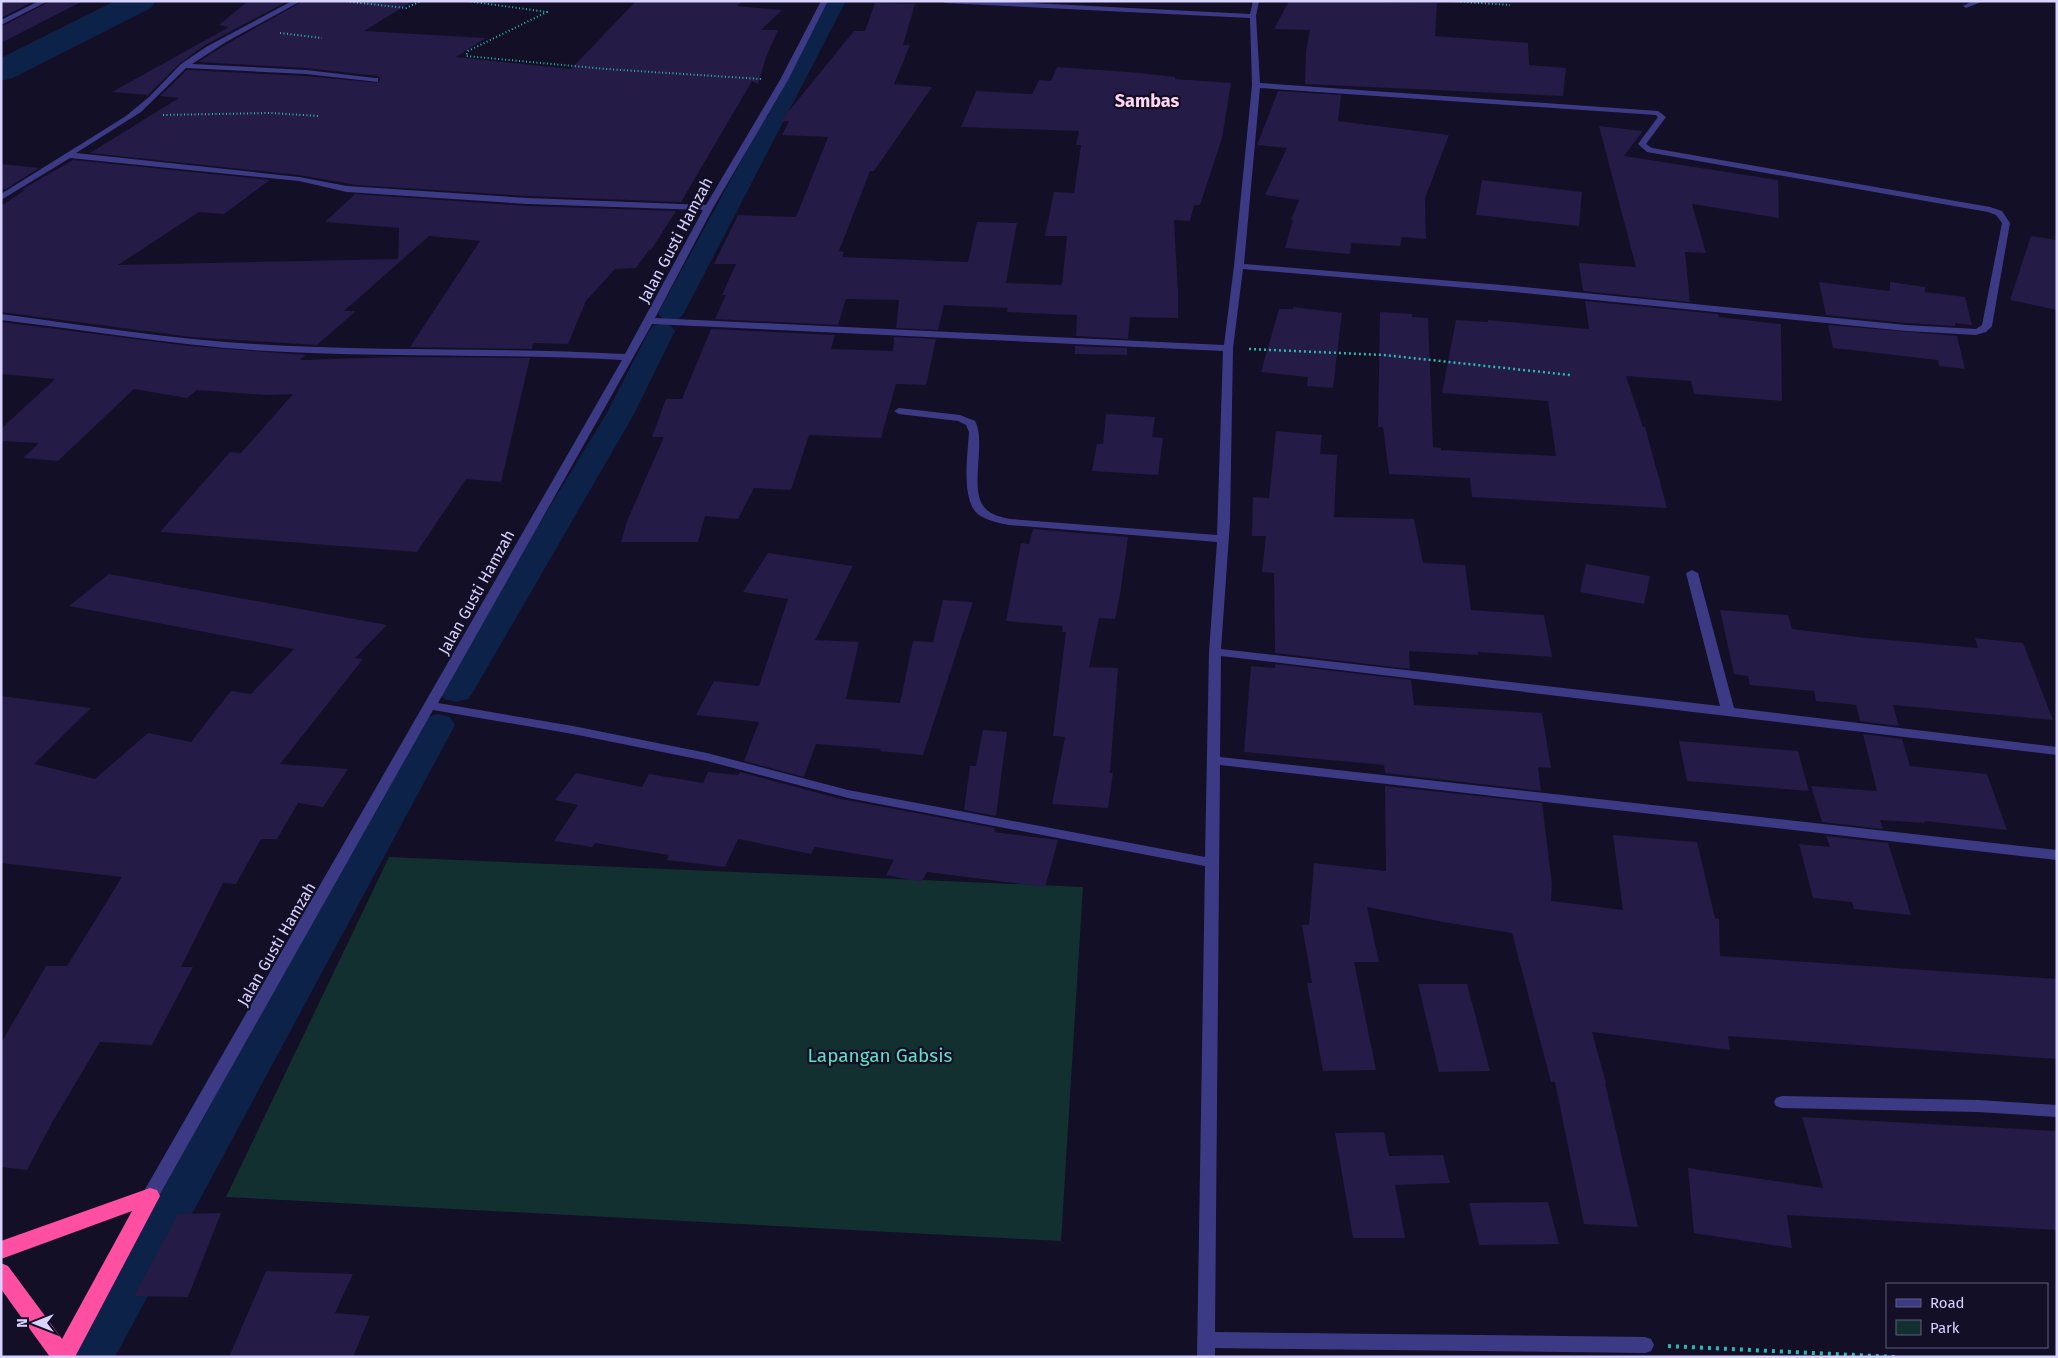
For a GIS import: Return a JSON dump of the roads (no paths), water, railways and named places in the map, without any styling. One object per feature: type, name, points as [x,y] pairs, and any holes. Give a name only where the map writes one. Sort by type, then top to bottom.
[{"type":"highway","points":[[1,1250],[150,1196]]},
{"type":"highway","points":[[1,1272],[64,1357],[150,1196]]},
{"type":"street","points":[[1,23],[45,1]]},
{"type":"street","points":[[1,198],[120,124],[159,92],[184,66],[245,29],[298,1]]},
{"type":"street","name":"Jalan Gusti Hamzah","points":[[150,1196],[649,321],[709,208],[784,80],[825,1]]},
{"type":"street","points":[[945,1],[1253,16]]},
{"type":"street","points":[[1256,1],[1253,16],[1256,86],[1239,266],[1228,348],[1223,539],[1215,652],[1206,1348],[1645,1345]]},
{"type":"street","points":[[1966,6],[1981,1]]},
{"type":"street","points":[[1,14],[16,16]]},
{"type":"street","points":[[184,66],[306,72],[375,80]]},
{"type":"street","points":[[1239,266],[1552,293],[1906,328],[1976,332],[1987,326],[2006,223],[1999,213],[1990,210],[1650,150],[1642,144],[1662,116],[1658,113],[1256,86]]},
{"type":"street","points":[[68,155],[299,179],[347,189],[528,201],[709,208]]},
{"type":"street","points":[[1,317],[110,332],[253,347],[566,352],[628,357]]},
{"type":"street","points":[[649,321],[1228,348]]},
{"type":"street","points":[[899,411],[960,418],[971,424],[974,432],[974,499],[980,510],[990,517],[1010,522],[1223,539]]},
{"type":"street","points":[[1692,573],[1728,711]]},
{"type":"street","points":[[1215,652],[2057,751]]},
{"type":"street","points":[[431,706],[573,730],[707,756],[848,794],[1212,863]]},
{"type":"street","points":[[1213,760],[2057,855]]},
{"type":"street","points":[[1782,1102],[1978,1106],[2057,1111]]},
{"type":"waterway","points":[[1,71],[140,1]]},
{"type":"waterway","points":[[671,313],[837,2]]},
{"type":"waterway","points":[[456,692],[619,416],[662,331]]},
{"type":"waterway","points":[[89,1357],[438,725]]},
{"type":"district","name":"Sambas","points":[[1147,101]]},
{"type":"park label","name":"Lapangan Gabsis","points":[[880,1055]]}]
